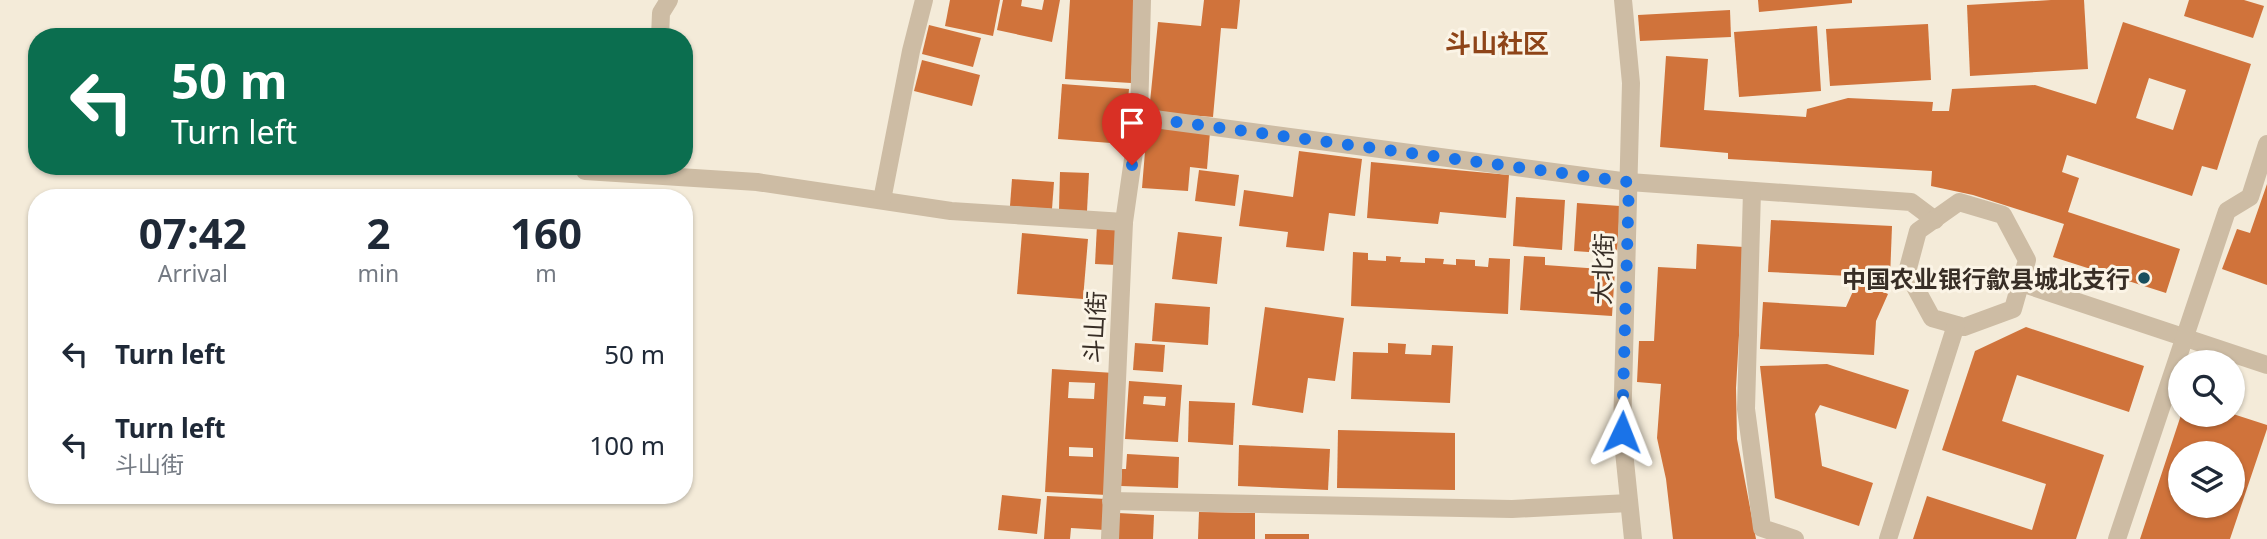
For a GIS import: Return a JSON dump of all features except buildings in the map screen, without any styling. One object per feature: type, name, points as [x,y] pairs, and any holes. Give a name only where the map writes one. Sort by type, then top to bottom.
[{"type":"street","points":[[660,28],[661,13],[669,0]]},
{"type":"street","points":[[882,200],[911,51],[925,0]]},
{"type":"street","name":"斗山街","points":[[1110,539],[1124,222],[1139,117],[1142,0]]},
{"type":"street","name":"大北街","points":[[1623,0],[1632,83],[1622,432],[1633,539]]},
{"type":"street","points":[[1139,117],[1629,182],[1911,202],[1934,220]]},
{"type":"street","points":[[2117,539],[2227,211],[2250,197],[2267,144]]},
{"type":"street","points":[[693,175],[951,211],[1124,222]]},
{"type":"street","points":[[1752,191],[1746,409],[1762,528],[1795,539]]},
{"type":"street","points":[[1959,202],[2003,215],[2027,260],[2021,283],[2014,309],[1964,327],[1932,318],[1907,272],[1918,231],[1959,202]]},
{"type":"street","points":[[2021,283],[2267,365]]},
{"type":"street","points":[[1888,539],[1956,325]]},
{"type":"street","points":[[1111,501],[1512,509],[1629,503]]},
{"type":"place","name":"中国农业银行歙县城北支行","points":[[2144,278]]},
{"type":"district","name":"斗山社区","points":[[1497,43]]},
{"type":"route","points":[[1132,165],[1139,117],[1629,182],[1622,432]]}]
